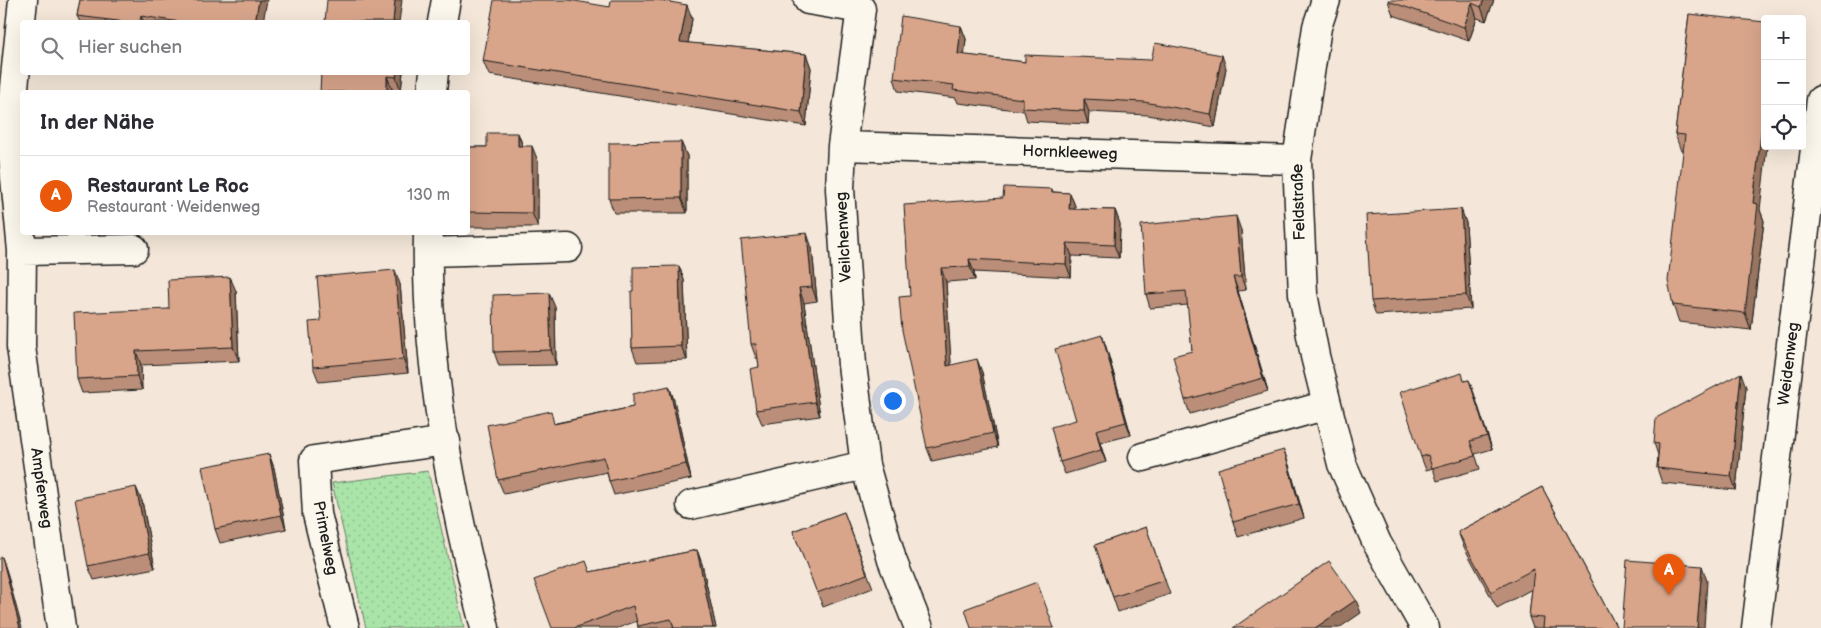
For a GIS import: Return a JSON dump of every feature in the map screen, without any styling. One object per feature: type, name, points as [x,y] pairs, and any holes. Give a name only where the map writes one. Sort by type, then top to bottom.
[{"type":"street","name":"Ampferweg","points":[[21,20],[23,0]]},
{"type":"street","points":[[442,20],[446,0]]},
{"type":"street","name":"Veilchenweg","points":[[808,0],[861,9],[842,146],[840,189],[852,365],[865,465],[892,560],[919,628]]},
{"type":"street","name":"Feldstraße","points":[[1326,0],[1317,27],[1297,160],[1304,294],[1342,464],[1377,542],[1425,628]]},
{"type":"street","name":"Ampferweg","points":[[20,29],[10,126],[20,230]]},
{"type":"street","points":[[432,90],[434,75]]},
{"type":"street","name":"Weidenweg","points":[[1756,628],[1821,100]]},
{"type":"street","name":"Hornkleeweg","points":[[842,146],[1297,160]]},
{"type":"street","name":"Ampferweg","points":[[20,235],[22,251],[10,348],[61,628]]},
{"type":"street","points":[[485,628],[466,553],[434,374],[428,242],[568,248]]},
{"type":"street","points":[[22,251],[134,249]]},
{"type":"street","points":[[1143,457],[1328,405]]},
{"type":"street","name":"Primelweg","points":[[345,628],[317,514],[314,460],[446,441]]},
{"type":"street","points":[[691,506],[865,465]]},
{"type":"green space","points":[[428,471],[464,628],[366,628],[332,483]]},
{"type":"building","points":[[80,0],[259,0],[255,20],[167,20],[141,16],[140,20],[110,20],[77,16]]},
{"type":"building","points":[[327,0],[395,0],[393,20],[325,20]]},
{"type":"building","points":[[494,0],[569,0],[610,7],[611,0],[658,0],[687,5],[680,42],[806,54],[801,112],[483,61]]},
{"type":"building","points":[[1388,0],[1484,0],[1481,7],[1472,3],[1464,27]]},
{"type":"building","points":[[1689,14],[1761,22],[1761,134],[1753,203],[1758,204],[1745,313],[1673,305],[1668,281],[1685,135],[1675,134]]},
{"type":"building","points":[[901,16],[961,26],[958,54],[1025,62],[1025,55],[1151,60],[1155,43],[1222,55],[1210,114],[1144,102],[1084,99],[1084,111],[1023,108],[1023,99],[953,90],[954,85],[894,78]]},
{"type":"building","points":[[321,75],[396,75],[396,77],[387,76],[387,90],[320,90]]},
{"type":"building","points":[[487,133],[518,133],[518,146],[532,146],[532,213],[470,212],[470,147],[487,147]]},
{"type":"building","points":[[681,142],[681,198],[609,199],[609,143]]},
{"type":"building","points":[[1004,187],[1052,189],[1052,192],[1070,193],[1069,209],[1115,210],[1114,245],[1067,243],[1066,264],[969,259],[970,267],[941,268],[947,366],[977,359],[993,433],[927,448],[902,330],[899,297],[910,296],[904,205],[1003,198]]},
{"type":"building","points":[[1461,209],[1466,295],[1371,301],[1366,215]]},
{"type":"building","points":[[1236,216],[1241,277],[1233,277],[1263,378],[1185,400],[1173,356],[1192,351],[1186,291],[1146,294],[1141,225]]},
{"type":"building","points":[[807,233],[812,287],[799,288],[815,402],[756,410],[750,369],[759,367],[756,344],[751,344],[741,240]]},
{"type":"building","points":[[679,266],[681,346],[632,348],[631,291],[633,291],[633,267]]},
{"type":"building","points":[[395,270],[403,359],[313,367],[309,322],[321,321],[317,277]]},
{"type":"building","points":[[230,277],[233,347],[136,351],[137,376],[77,379],[74,313],[169,309],[168,280]]},
{"type":"building","points":[[549,293],[551,350],[494,352],[493,295]]},
{"type":"building","points":[[1102,335],[1126,422],[1096,430],[1101,450],[1060,462],[1051,427],[1076,420],[1055,349]]},
{"type":"building","points":[[1462,373],[1464,381],[1469,380],[1487,436],[1470,441],[1475,456],[1432,468],[1428,455],[1421,457],[1400,392]]},
{"type":"building","points":[[1741,373],[1731,476],[1657,468],[1659,444],[1654,443],[1656,418]]},
{"type":"building","points":[[669,386],[686,464],[609,481],[604,457],[498,480],[487,425],[551,411],[554,424],[633,407],[633,394]]},
{"type":"building","points":[[1284,450],[1299,504],[1233,522],[1218,469]]},
{"type":"building","points":[[269,454],[281,515],[215,529],[202,467]]},
{"type":"building","points":[[136,487],[149,553],[88,566],[75,499]]},
{"type":"building","points":[[1542,487],[1617,628],[1543,628],[1544,618],[1529,617],[1534,569],[1491,592],[1458,532]]},
{"type":"building","points":[[844,512],[867,574],[817,593],[793,531]]},
{"type":"building","points":[[1146,527],[1165,580],[1113,597],[1095,545]]},
{"type":"building","points":[[697,550],[713,628],[674,628],[671,619],[638,626],[633,606],[574,628],[552,628],[534,580],[586,561],[590,572]]},
{"type":"building","points":[[2,557],[20,628],[0,628],[0,558]]},
{"type":"building","points":[[1627,560],[1702,566],[1697,628],[1622,628]]},
{"type":"building","points":[[1329,561],[1356,600],[1315,628],[1233,628]]},
{"type":"building","points":[[1037,582],[1054,628],[971,628],[965,609]]},
{"type":"place","name":"Restaurant Le Roc","points":[[1669,595]]}]
